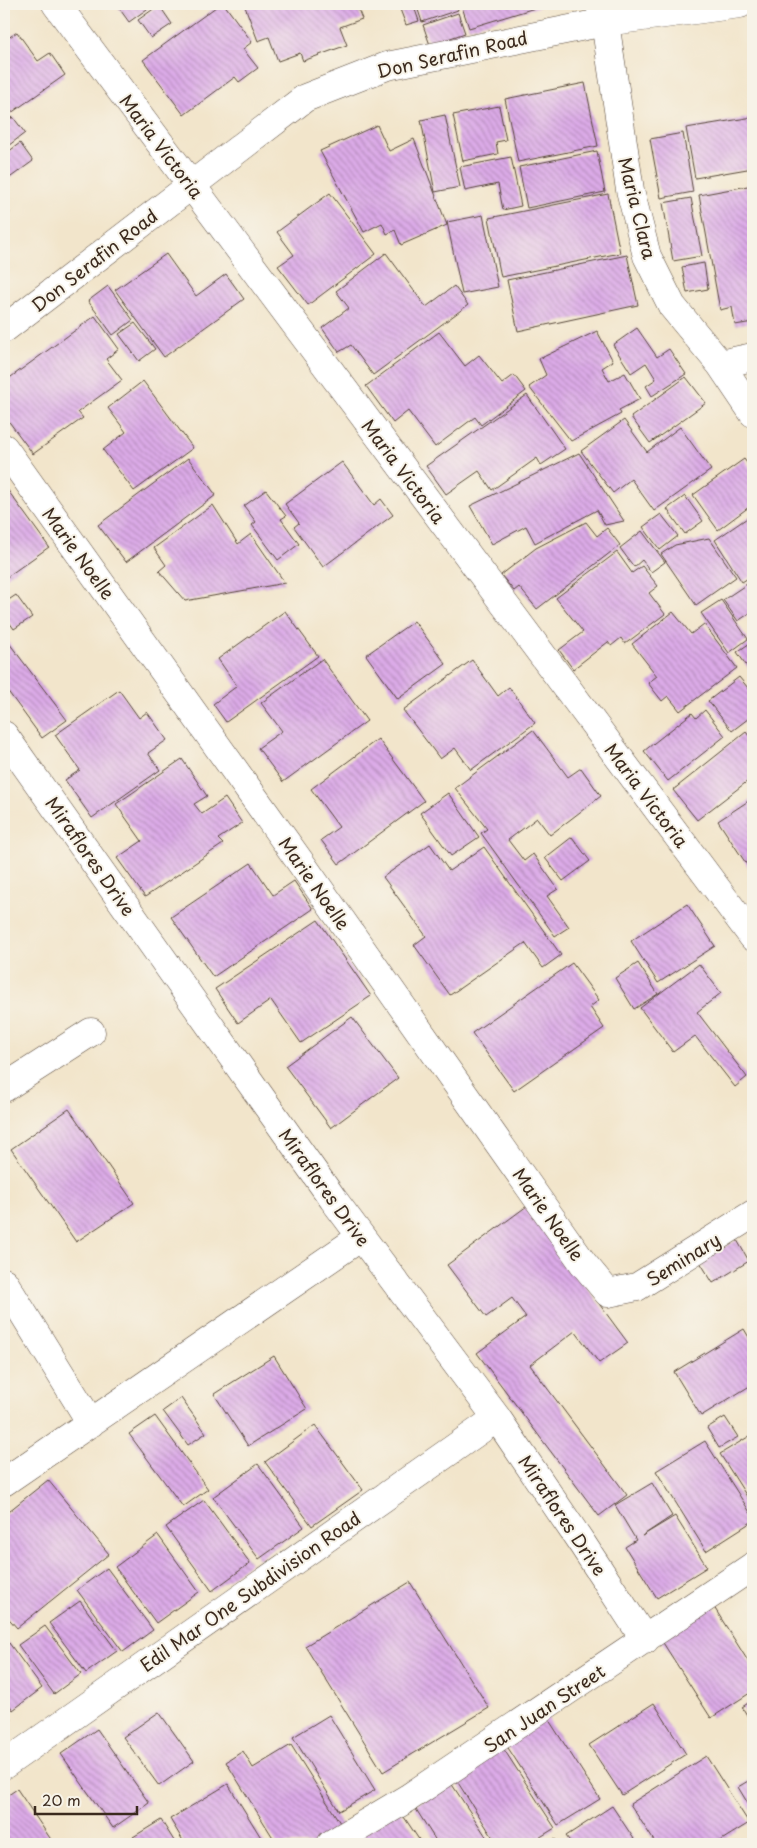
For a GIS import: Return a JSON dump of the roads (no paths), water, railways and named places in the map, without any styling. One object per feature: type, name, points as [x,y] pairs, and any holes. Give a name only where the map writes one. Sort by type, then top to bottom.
[{"type":"street","name":"Maria Victoria","points":[[56,4],[753,937]]},
{"type":"street","name":"Don Serafin Road","points":[[4,329],[305,98],[387,66],[602,13],[740,4]]},
{"type":"street","name":"Maria Clara","points":[[602,13],[630,190],[647,256],[672,306],[720,364],[753,413]]},
{"type":"street","points":[[720,364],[753,357]]},
{"type":"street","name":"Marie Noelle","points":[[4,448],[295,854],[583,1263],[608,1293],[638,1287]]},
{"type":"street","name":"Miraflores Drive","points":[[7,745],[360,1237],[497,1418],[584,1545],[645,1640]]},
{"type":"street","points":[[4,1088],[91,1032]]},
{"type":"street","name":"Seminary","points":[[638,1287],[753,1214]]},
{"type":"street","points":[[4,1482],[360,1237]]},
{"type":"street","points":[[4,1282],[91,1423]]},
{"type":"street","name":"Edil Mar One Subdivision Road","points":[[4,1765],[497,1418]]},
{"type":"street","name":"San Juan Street","points":[[331,1844],[408,1798],[753,1566]]}]
